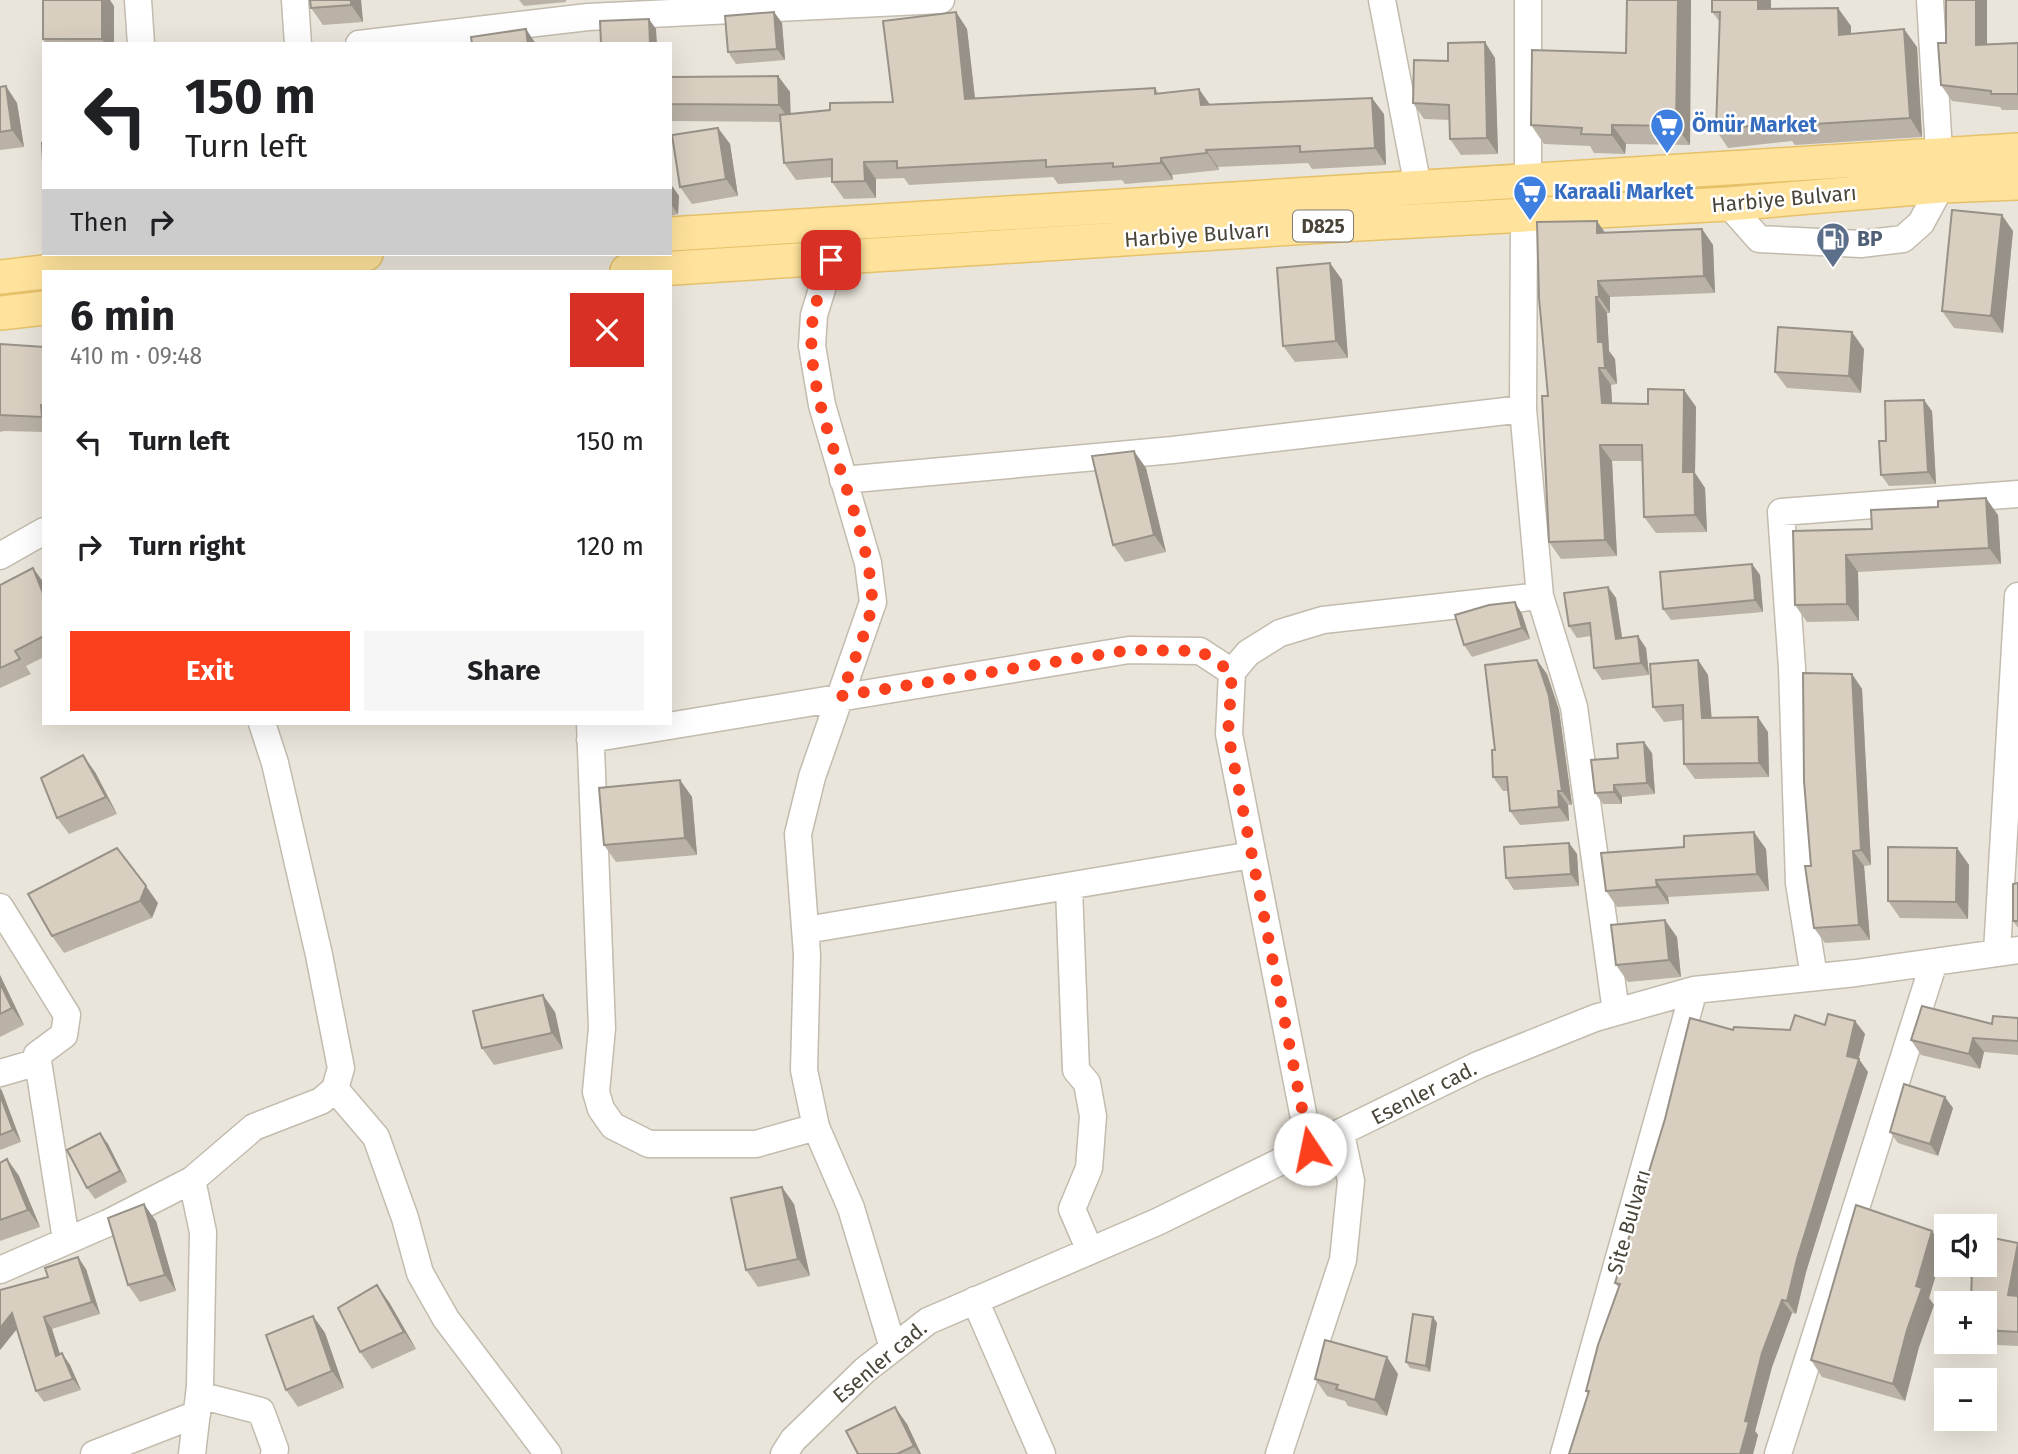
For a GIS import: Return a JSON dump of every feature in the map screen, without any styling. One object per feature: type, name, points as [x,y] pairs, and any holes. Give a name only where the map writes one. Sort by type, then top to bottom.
[{"type":"main road","name":"Harbiye Bulvarı","points":[[672,234],[1940,152],[2018,150]]},
{"type":"main road","name":"Harbiye Bulvarı","points":[[646,270],[1340,225],[1524,217],[1728,204],[1941,186],[2018,183]]},
{"type":"main road","points":[[62,270],[160,260],[309,256]]},
{"type":"main road","points":[[0,277],[42,272]]},
{"type":"main road","points":[[0,313],[42,309]]},
{"type":"street","points":[[138,0],[141,42]]},
{"type":"street","points":[[295,0],[298,42]]},
{"type":"street","points":[[372,42],[587,9],[942,0]]},
{"type":"street","points":[[1382,0],[1418,187]]},
{"type":"street","points":[[1528,0],[1528,179]]},
{"type":"street","points":[[1728,204],[1759,239],[1861,244],[1903,239],[1921,223],[1941,186],[1930,0]]},
{"type":"street","points":[[1524,217],[1523,409],[1540,596],[1574,707],[1616,1012]]},
{"type":"street","points":[[831,260],[814,315],[812,346],[822,405],[868,563],[873,602],[812,777],[798,834],[806,930],[804,1070],[816,1127],[851,1208],[893,1348]]},
{"type":"street","points":[[843,480],[1173,450],[1523,409]]},
{"type":"street","points":[[1814,977],[1799,883],[1792,668],[1781,512],[2018,494]]},
{"type":"street","points":[[0,556],[42,532]]},
{"type":"street","points":[[1310,1149],[1228,734],[1232,672],[1248,653],[1280,633],[1323,620],[1540,596]]},
{"type":"street","points":[[2007,951],[2018,597]]},
{"type":"street","points":[[672,720],[841,696],[1129,650],[1200,651],[1232,672]]},
{"type":"street","points":[[0,1270],[108,1223],[192,1180],[254,1127],[321,1101],[335,1089],[341,1068],[319,956],[275,763],[263,725]]},
{"type":"street","points":[[633,725],[590,731],[602,1028],[596,1092],[601,1109],[613,1126],[649,1144],[756,1144],[816,1127]]},
{"type":"street","points":[[806,930],[1069,888],[1252,855]]},
{"type":"street","points":[[1069,888],[1076,1070],[1087,1083],[1093,1116],[1088,1168],[1072,1209],[1090,1251]]},
{"type":"street","points":[[0,907],[67,1015],[64,1035],[37,1055],[66,1240]]},
{"type":"street","name":"Esenler cad.","points":[[784,1454],[793,1440],[856,1379],[928,1321],[1090,1251],[1310,1149],[1478,1065],[1616,1012],[1694,990],[2007,951]]},
{"type":"street","points":[[1778,1454],[1934,962]]},
{"type":"street","name":"Site Bulvarı","points":[[1564,1454],[1694,990]]},
{"type":"street","points":[[0,1073],[38,1062]]},
{"type":"street","points":[[335,1089],[376,1137],[405,1218],[420,1273],[446,1320],[548,1454]]},
{"type":"street","points":[[1279,1454],[1343,1260],[1351,1181],[1341,1134]]},
{"type":"street","points":[[192,1180],[204,1232],[198,1405],[192,1454]]},
{"type":"street","points":[[975,1300],[1042,1454]]},
{"type":"street","points":[[94,1454],[198,1405],[261,1411],[275,1448],[274,1454]]},
{"type":"shaded area","points":[[0,0],[2018,0],[2018,1454],[0,1454]]},
{"type":"building","points":[[43,0],[102,0],[102,39],[43,39]]},
{"type":"building","points":[[310,0],[351,0],[351,5],[311,8]]},
{"type":"building","points":[[1627,0],[1678,0],[1676,126],[1612,125],[1612,135],[1581,134],[1582,128],[1531,125],[1532,50],[1626,53]]},
{"type":"building","points":[[1712,0],[1758,0],[1758,9],[1838,8],[1839,35],[1904,29],[1910,118],[1782,126],[1782,122],[1716,130],[1720,12],[1712,12]]},
{"type":"building","points":[[1946,0],[1976,0],[1976,45],[2018,43],[2018,94],[1991,94],[1991,91],[1941,85],[1938,43],[1946,43]]},
{"type":"building","points":[[774,12],[777,49],[728,52],[725,16]]},
{"type":"building","points":[[956,12],[965,99],[1155,88],[1155,94],[1199,89],[1201,105],[1372,98],[1375,148],[1300,152],[1300,146],[1206,150],[1207,153],[1161,158],[1161,163],[1113,167],[1113,163],[1046,167],[1046,160],[897,168],[897,161],[864,162],[865,181],[832,182],[832,159],[784,163],[780,115],[830,110],[830,103],[893,102],[883,21]]},
{"type":"building","points":[[649,19],[650,42],[601,42],[600,21]]},
{"type":"building","points":[[526,29],[528,42],[472,42],[471,37]]},
{"type":"building","points":[[1485,42],[1487,138],[1450,139],[1449,105],[1413,103],[1414,60],[1448,61],[1448,43]]},
{"type":"building","points":[[778,76],[779,105],[672,104],[672,77]]},
{"type":"building","points":[[6,86],[12,130],[0,132],[0,87]]},
{"type":"building","points":[[718,128],[726,179],[680,187],[672,135]]},
{"type":"building","points":[[1952,210],[2002,215],[1991,316],[1942,311]]},
{"type":"building","points":[[1597,221],[1597,233],[1702,229],[1704,276],[1598,281],[1599,297],[1596,297],[1598,342],[1603,342],[1605,368],[1599,368],[1602,403],[1648,404],[1648,389],[1684,390],[1683,472],[1694,472],[1695,515],[1644,517],[1642,445],[1600,445],[1605,540],[1549,542],[1542,396],[1548,396],[1539,298],[1537,222]]},
{"type":"building","points":[[1330,263],[1336,341],[1283,346],[1277,268]]},
{"type":"building","points":[[1778,327],[1852,332],[1849,376],[1775,372]]},
{"type":"building","points":[[0,344],[42,347],[42,417],[0,415]]},
{"type":"building","points":[[1924,400],[1928,472],[1881,475],[1879,441],[1886,441],[1885,401]]},
{"type":"building","points":[[1134,451],[1154,535],[1113,545],[1092,456]]},
{"type":"building","points":[[1986,498],[1989,548],[1846,555],[1847,604],[1795,605],[1793,531],[1872,529],[1871,510],[1938,507],[1938,501]]},
{"type":"building","points":[[1752,564],[1755,600],[1663,609],[1660,572]]},
{"type":"building","points":[[33,568],[42,591],[42,637],[15,651],[20,659],[0,668],[0,585]]},
{"type":"building","points":[[1608,587],[1616,639],[1638,636],[1641,663],[1594,668],[1590,623],[1569,626],[1564,593]]},
{"type":"building","points":[[1515,602],[1522,628],[1464,645],[1455,615],[1489,605]]},
{"type":"building","points":[[1537,660],[1549,696],[1562,791],[1558,791],[1559,807],[1510,811],[1507,777],[1493,777],[1492,750],[1495,750],[1485,665]]},
{"type":"building","points":[[1698,660],[1702,718],[1758,717],[1759,763],[1684,764],[1683,705],[1653,707],[1650,664]]},
{"type":"building","points":[[1803,673],[1852,674],[1861,850],[1853,851],[1859,925],[1814,928],[1805,866],[1811,866],[1804,781]]},
{"type":"building","points":[[1644,742],[1647,783],[1614,785],[1614,792],[1595,793],[1591,760],[1618,758],[1617,744]]},
{"type":"building","points":[[83,755],[106,797],[57,818],[41,778]]},
{"type":"building","points":[[680,780],[685,838],[604,845],[599,788]]},
{"type":"building","points":[[1754,832],[1757,874],[1656,880],[1657,887],[1606,891],[1601,853],[1684,847],[1684,836]]},
{"type":"building","points":[[1569,843],[1571,874],[1506,878],[1504,847]]},
{"type":"building","points":[[1888,847],[1957,848],[1956,902],[1888,901]]},
{"type":"building","points":[[117,848],[146,886],[140,901],[52,936],[28,894]]},
{"type":"building","points":[[2018,883],[2018,921],[2013,921],[2013,884]]},
{"type":"building","points":[[1665,920],[1669,960],[1616,965],[1611,925]]},
{"type":"building","points":[[0,983],[12,1008],[0,1014]]},
{"type":"building","points":[[543,995],[552,1033],[482,1048],[473,1011]]},
{"type":"building","points":[[1922,1006],[1992,1024],[1993,1016],[2018,1018],[2018,1041],[1973,1038],[1969,1054],[1911,1040]]},
{"type":"building","points":[[1828,1014],[1855,1021],[1847,1056],[1859,1059],[1797,1259],[1787,1301],[1782,1300],[1762,1353],[1745,1421],[1749,1422],[1740,1454],[1569,1454],[1589,1391],[1586,1391],[1598,1345],[1620,1284],[1615,1283],[1665,1119],[1690,1018],[1733,1030],[1734,1027],[1790,1030],[1795,1015],[1825,1025]]},
{"type":"building","points":[[1904,1084],[1945,1097],[1930,1144],[1890,1132]]},
{"type":"building","points":[[0,1095],[13,1130],[0,1135]]},
{"type":"building","points":[[100,1133],[120,1171],[87,1188],[67,1150]]},
{"type":"building","points":[[7,1159],[28,1210],[0,1220],[0,1163]]},
{"type":"building","points":[[782,1187],[798,1259],[746,1270],[731,1198]]},
{"type":"building","points":[[144,1204],[165,1275],[128,1285],[108,1218]]},
{"type":"building","points":[[1856,1205],[1932,1231],[1916,1286],[1922,1288],[1907,1330],[1893,1384],[1811,1360]]},
{"type":"building","points":[[1997,1239],[2018,1243],[2008,1295],[2018,1296],[2018,1332],[1997,1331],[1997,1291],[1971,1291],[1972,1277],[1997,1277]]},
{"type":"building","points":[[78,1257],[92,1302],[44,1317],[56,1356],[62,1353],[73,1379],[36,1391],[12,1313],[0,1328],[0,1290],[48,1277],[45,1268]]},
{"type":"building","points":[[377,1285],[404,1332],[360,1352],[338,1308]]},
{"type":"building","points":[[1413,1314],[1433,1317],[1426,1366],[1406,1362]]},
{"type":"building","points":[[313,1316],[332,1371],[286,1390],[266,1335]]},
{"type":"building","points":[[1325,1340],[1387,1357],[1375,1400],[1336,1389],[1338,1385],[1315,1379]]},
{"type":"building","points":[[895,1407],[914,1446],[897,1454],[858,1454],[846,1431]]},
{"type":"place","name":"Ömür Market","points":[[1667,155]]},
{"type":"place","name":"Karaali Market","points":[[1530,222]]},
{"type":"place","name":"BP","points":[[1833,269]]},
{"type":"route","points":[[831,260],[814,315],[812,346],[822,405],[868,563],[873,602],[841,696],[1129,650],[1200,651],[1232,672],[1228,734],[1310,1149]]}]
